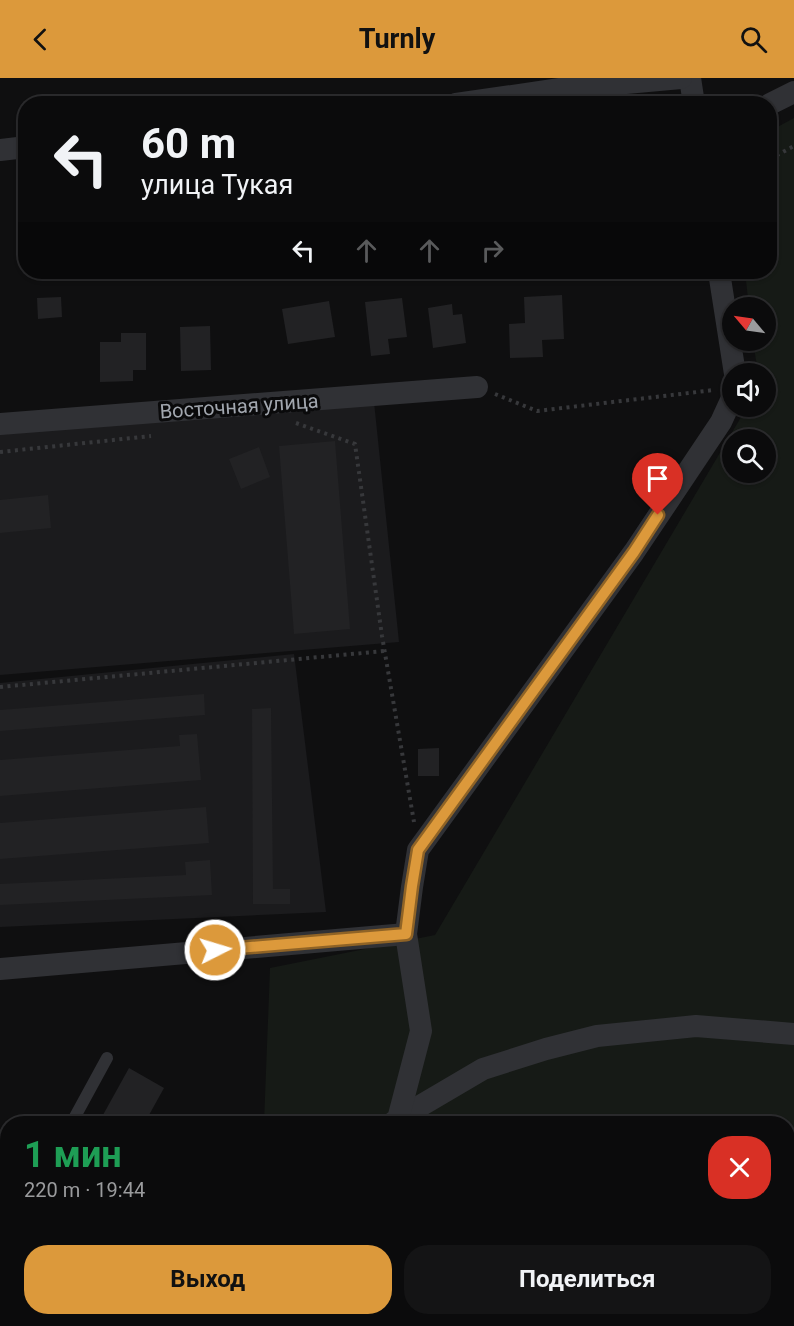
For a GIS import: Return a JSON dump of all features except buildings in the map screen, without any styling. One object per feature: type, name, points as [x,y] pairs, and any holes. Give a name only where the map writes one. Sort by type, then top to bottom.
[{"type":"street","points":[[511,96],[560,89],[681,78]]},
{"type":"street","points":[[690,78],[693,96]]},
{"type":"street","points":[[777,100],[794,92]]},
{"type":"street","points":[[0,150],[18,148]]},
{"type":"street","points":[[720,279],[727,363]]},
{"type":"street","name":"Восточная улица","points":[[0,424],[477,387]]},
{"type":"street","points":[[396,1116],[421,1030],[406,934],[418,850],[634,552],[722,417]]},
{"type":"street","points":[[0,969],[406,934]]},
{"type":"street","points":[[403,1116],[483,1069],[597,1036],[696,1026],[794,1034]]},
{"type":"lane","points":[[75,1116],[107,1058]]},
{"type":"path","points":[[777,155],[794,146]]},
{"type":"path","points":[[477,387],[537,411],[722,388]]},
{"type":"path","points":[[286,423],[296,423],[355,444],[384,651],[418,850]]},
{"type":"path","points":[[0,452],[152,435]]},
{"type":"path","points":[[0,687],[384,651]]},
{"type":"shaded area","points":[[794,118],[794,1116],[264,1116],[270,968],[435,935],[722,449],[722,483],[776,483],[776,429],[734,429],[741,417],[776,417],[776,363],[756,363],[755,351],[776,351],[776,297],[748,297],[746,279],[777,279],[777,127]]},
{"type":"shaded area","points":[[374,402],[399,642],[0,675],[0,433]]},
{"type":"shaded area","points":[[294,654],[326,912],[0,927],[0,683]]},
{"type":"route","points":[[215,950],[406,934],[418,850],[634,552],[658,515]]}]
